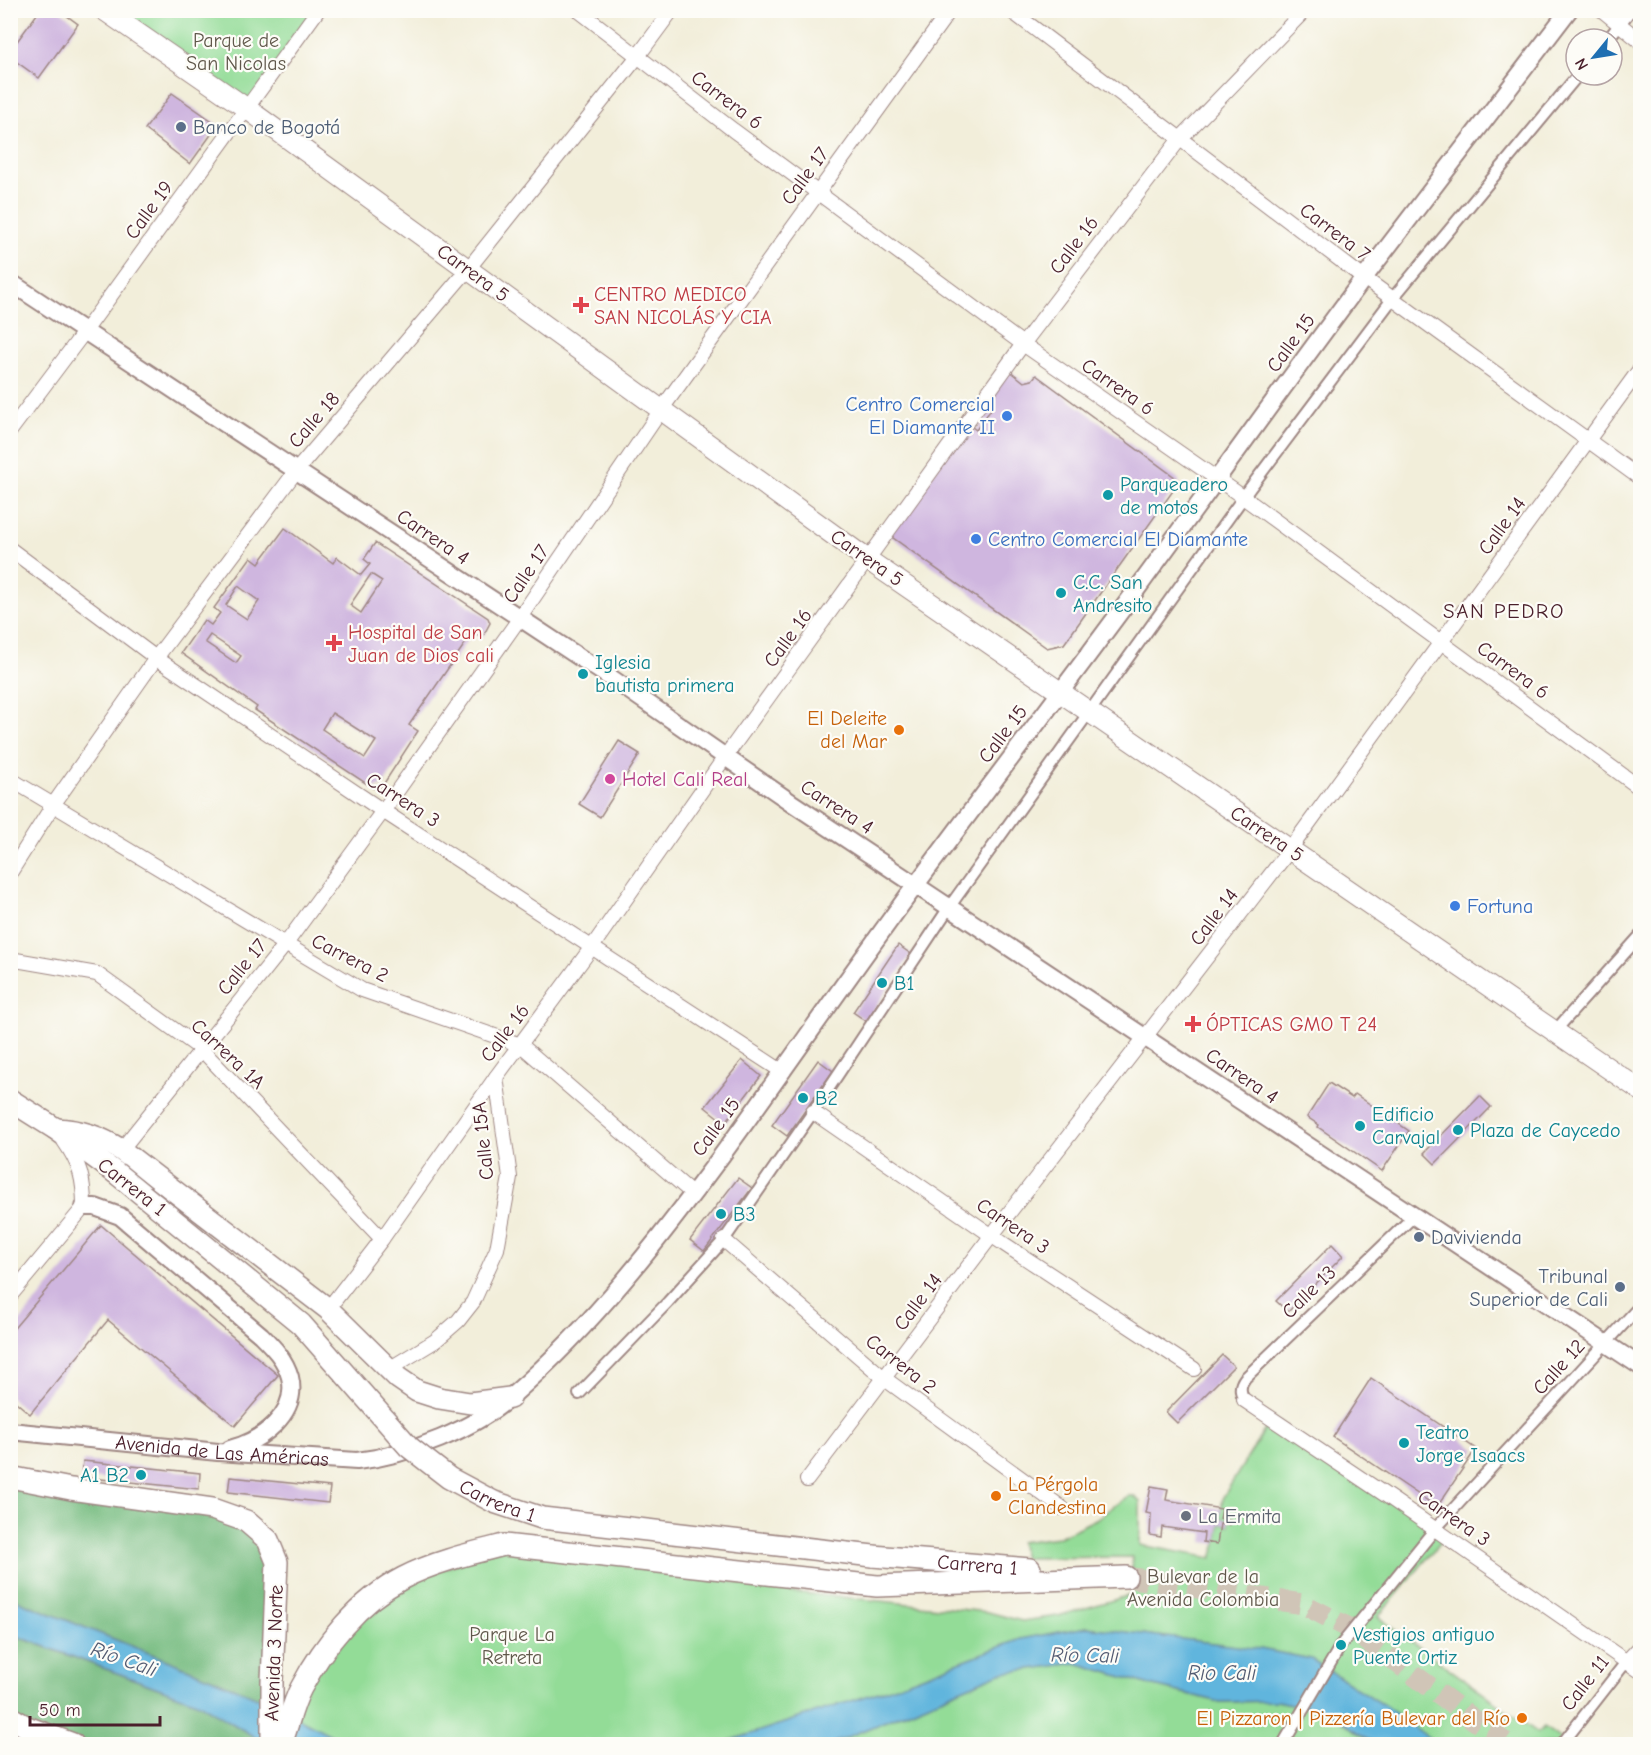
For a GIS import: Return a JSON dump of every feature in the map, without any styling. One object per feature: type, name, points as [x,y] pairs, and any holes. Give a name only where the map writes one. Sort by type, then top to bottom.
[{"type":"main road","name":"Carrera 5","points":[[104,10],[246,108],[868,560],[1641,1090]]},
{"type":"main road","name":"Carrera 1","points":[[10,1100],[56,1129],[116,1173],[301,1324],[409,1446],[449,1478],[494,1502],[542,1518],[873,1556],[1126,1577],[877,1586],[504,1545],[463,1556],[404,1578],[378,1594],[355,1614],[321,1654],[300,1690],[281,1744]]},
{"type":"main road","points":[[56,1129],[72,1129],[89,1133],[103,1138],[121,1150],[328,1309],[389,1370],[417,1391],[439,1398],[471,1403],[510,1398]]},
{"type":"main road","name":"Avenida 3 Norte","points":[[10,1477],[71,1489],[212,1509],[246,1521],[268,1540],[277,1562],[272,1744]]},
{"type":"main road","points":[[10,1717],[27,1727],[73,1744]]},
{"type":"street","name":"Calle 19","points":[[10,431],[318,10]]},
{"type":"street","name":"Carrera 6","points":[[578,10],[733,130],[1023,344],[1243,497],[1641,788]]},
{"type":"street","name":"Calle 18","points":[[10,873],[53,805],[156,658],[296,471],[468,270],[672,10]]},
{"type":"street","name":"Calle 17","points":[[121,1150],[285,945],[383,811],[519,619],[662,410],[950,10]]},
{"type":"street","name":"Carrera 7","points":[[1010,10],[1364,278],[1641,478]]},
{"type":"street","name":"Calle 16","points":[[328,1309],[382,1239],[1023,344],[1179,140],[1305,10]]},
{"type":"street","name":"Calle 15","points":[[432,1443],[474,1421],[510,1398],[562,1348],[633,1272],[783,1072],[917,884],[1061,692],[1364,278],[1569,10]]},
{"type":"street","points":[[1602,10],[1641,40]]},
{"type":"street","points":[[1618,27],[1631,10]]},
{"type":"street","points":[[579,1394],[724,1240],[813,1112],[950,906],[1243,497],[1393,298],[1568,87]]},
{"type":"street","name":"Carrera 4","points":[[10,282],[614,680],[725,757],[1641,1366]]},
{"type":"street","name":"Calle 14","points":[[807,1480],[992,1235],[1290,849],[1641,369]]},
{"type":"street","name":"Carrera 3","points":[[10,549],[156,658],[383,811],[783,1072]]},
{"type":"street","name":"Carrera 2","points":[[10,779],[362,990],[521,1045],[693,1194]]},
{"type":"street","points":[[1555,1031],[1641,936]]},
{"type":"street","name":"Carrera 1A","points":[[10,959],[97,974],[201,1049],[382,1239]]},
{"type":"street","name":"Calle 15A","points":[[389,1370],[435,1341],[458,1321],[473,1302],[497,1248],[510,1177],[496,1077]]},
{"type":"street","name":"Carrera 3","points":[[813,1112],[992,1235],[1194,1369]]},
{"type":"street","points":[[10,1296],[84,1207],[81,1173],[75,1158],[56,1129]]},
{"type":"street","points":[[84,1207],[95,1207],[120,1216],[261,1335],[284,1361],[290,1376],[291,1388],[287,1404],[280,1417],[262,1437],[247,1445],[218,1452]]},
{"type":"street","name":"Calle 13","points":[[1244,1400],[1240,1390],[1245,1378],[1414,1216]]},
{"type":"street","name":"Carrera 2","points":[[724,1240],[885,1379],[1062,1508]]},
{"type":"street","name":"Calle 12","points":[[1283,1744],[1341,1645],[1435,1529],[1641,1306]]},
{"type":"street","name":"Carrera 3","points":[[1244,1400],[1641,1671]]},
{"type":"street","name":"Avenida de Las Américas","points":[[10,1431],[218,1452],[357,1461],[377,1459],[432,1443]]},
{"type":"street","name":"Calle 11","points":[[1562,1744],[1626,1662],[1641,1647]]},
{"type":"green space","name":"Parque de San Nicolas","points":[[104,11],[318,11],[246,108]]},
{"type":"green space","name":"Parque La Retreta","points":[[1272,1418],[1446,1536],[1378,1617],[1538,1733],[1544,1727],[1567,1744],[1437,1744],[1387,1707],[1311,1659],[1260,1649],[1087,1627],[1021,1639],[885,1690],[720,1744],[348,1744],[293,1716],[300,1690],[378,1594],[504,1545],[643,1560],[762,1589],[988,1612],[1022,1621],[1058,1616],[1131,1595],[1132,1557],[1024,1558],[1020,1542],[1059,1537],[1096,1519],[1128,1496],[1134,1496],[1140,1502],[1140,1545],[1212,1558],[1220,1524],[1229,1525],[1229,1520],[1220,1519],[1223,1497]]},
{"type":"green space","points":[[10,1477],[212,1509],[268,1540],[267,1702],[21,1602],[11,1594]]},
{"type":"green space","points":[[10,1634],[199,1703],[266,1744],[73,1744],[11,1717]]},
{"type":"green space","points":[[1076,1663],[1150,1685],[1220,1702],[1276,1701],[1324,1710],[1376,1744],[831,1744],[1000,1673]]},
{"type":"water","name":"Río Cali","points":[[10,1594],[21,1602],[267,1702],[348,1744],[266,1744],[199,1703],[11,1634]]},
{"type":"water","name":"Rio Cali","points":[[1087,1627],[1260,1649],[1311,1659],[1387,1707],[1437,1744],[1376,1744],[1324,1710],[1276,1701],[1220,1702],[1150,1685],[1076,1663],[1000,1673],[831,1744],[720,1744],[885,1690],[1021,1639]]},
{"type":"building","points":[[40,10],[59,10],[78,24],[39,78],[10,57],[10,51]]},
{"type":"building","name":"Banco de Bogotá","points":[[172,93],[218,125],[190,164],[145,129]]},
{"type":"building","points":[[1009,370],[1024,382],[1032,380],[1036,375],[1180,481],[1064,644],[1047,648],[889,535],[968,424],[976,430],[992,408],[984,401]]},
{"type":"building","name":"Hospital de San Juan de Dios cali","points":[[285,528],[333,563],[337,557],[361,575],[370,564],[364,559],[375,543],[488,618],[490,623],[482,638],[473,632],[409,725],[418,731],[383,785],[373,788],[255,710],[257,707],[181,653],[204,620],[211,625],[220,613],[214,608],[251,557],[259,563]],"holes":[[[371,574],[382,581],[361,613],[350,605]],[[238,586],[259,601],[247,619],[226,605]],[[210,635],[241,656],[236,663],[205,642]],[[332,713],[376,741],[365,758],[322,729]]]},
{"type":"building","name":"Hotel Cali Real","points":[[619,741],[640,754],[600,817],[579,804]]},
{"type":"building","name":"B1","points":[[898,945],[911,954],[866,1021],[853,1012]]},
{"type":"building","points":[[742,1060],[761,1076],[725,1123],[705,1107]]},
{"type":"building","name":"B2","points":[[818,1060],[833,1071],[787,1136],[772,1125]]},
{"type":"building","name":"Edificio Carvajal","points":[[1329,1083],[1352,1098],[1355,1094],[1409,1131],[1382,1171],[1307,1117]]},
{"type":"building","name":"Plaza de Caycedo","points":[[1480,1096],[1491,1107],[1435,1164],[1424,1153]]},
{"type":"building","name":"B3","points":[[738,1178],[752,1188],[704,1251],[690,1240]]},
{"type":"building","points":[[101,1225],[278,1375],[235,1426],[108,1320],[30,1414],[10,1397],[10,1333]]},
{"type":"building","points":[[1332,1244],[1343,1256],[1288,1312],[1276,1301]]},
{"type":"building","points":[[1222,1355],[1234,1366],[1177,1423],[1166,1412]]},
{"type":"building","name":"Teatro Jorge Isaacs","points":[[1371,1378],[1476,1449],[1437,1507],[1333,1437]]},
{"type":"building","name":"A1 B2","points":[[83,1461],[200,1473],[199,1489],[81,1477]]},
{"type":"building","points":[[230,1477],[330,1487],[328,1503],[228,1492]]},
{"type":"building","name":"La Ermita","points":[[1151,1486],[1168,1489],[1166,1500],[1222,1509],[1220,1519],[1230,1520],[1229,1525],[1220,1524],[1217,1544],[1203,1542],[1204,1533],[1162,1527],[1161,1537],[1150,1535],[1151,1514],[1146,1513]]},
{"type":"tunnel","points":[[1126,1577],[1303,1604],[1353,1630],[1507,1744]]},
{"type":"place","name":"Banco de Bogotá","points":[[181,127]]},
{"type":"place","name":"CENTRO MEDICO SAN NICOLÁS Y CIA","points":[[581,305]]},
{"type":"place","name":"Centro Comercial El Diamante II","points":[[1007,416]]},
{"type":"place","name":"Parqueadero de motos","points":[[1108,495]]},
{"type":"place","name":"Centro Comercial El Diamante","points":[[976,539]]},
{"type":"place","name":"C.C. San Andresito","points":[[1061,593]]},
{"type":"place","name":"Hospital de San Juan de Dios cali","points":[[334,643]]},
{"type":"place","name":"Iglesia bautista primera","points":[[583,674]]},
{"type":"place","name":"El Deleite del Mar","points":[[899,730]]},
{"type":"place","name":"Hotel Cali Real","points":[[610,779]]},
{"type":"place","name":"Fortuna","points":[[1455,906]]},
{"type":"place","name":"B1","points":[[882,983]]},
{"type":"place","name":"ÓPTICAS GMO T 24","points":[[1193,1024]]},
{"type":"place","name":"B2","points":[[803,1098]]},
{"type":"place","name":"Edificio Carvajal","points":[[1360,1126]]},
{"type":"place","name":"Plaza de Caycedo","points":[[1458,1130]]},
{"type":"place","name":"B3","points":[[721,1214]]},
{"type":"place","name":"Davivienda","points":[[1419,1237]]},
{"type":"place","name":"Tribunal Superior de Cali","points":[[1620,1287]]},
{"type":"place","name":"Teatro Jorge Isaacs","points":[[1404,1443]]},
{"type":"place","name":"A1 B2","points":[[141,1475]]},
{"type":"place","name":"La Pérgola Clandestina","points":[[996,1496]]},
{"type":"place","name":"La Ermita","points":[[1186,1516]]},
{"type":"place","name":"Vestigios antiguo Puente Ortiz","points":[[1341,1645]]},
{"type":"place","name":"El Pizzaron | Pizzería Bulevar del Río","points":[[1522,1718]]},
{"type":"district","name":"SAN PEDRO","points":[[1504,611]]},
{"type":"park label","name":"Bulevar de la Avenida Colombia","points":[[1203,1588]]}]
